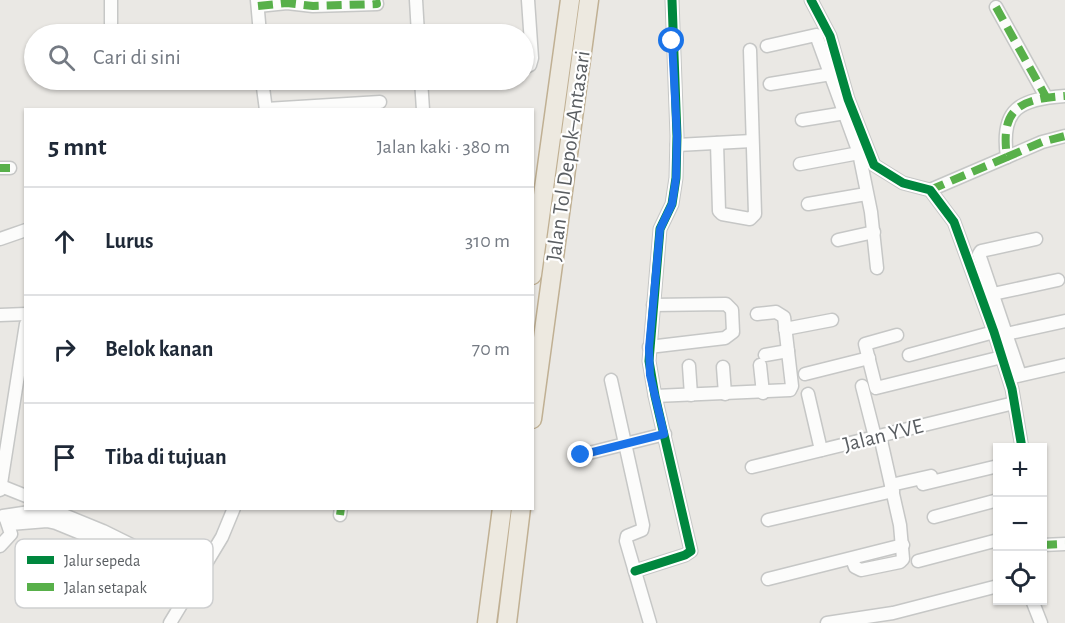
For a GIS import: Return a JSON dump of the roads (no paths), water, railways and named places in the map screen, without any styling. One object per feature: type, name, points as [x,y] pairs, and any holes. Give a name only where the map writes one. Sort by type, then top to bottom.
[{"type":"highway","name":"Jalan Tol Depok–Antasari","points":[[534,261],[570,0]]},
{"type":"highway","name":"Jalan Tol Depok–Antasari","points":[[534,403],[589,0]]},
{"type":"highway","points":[[487,623],[502,510]]},
{"type":"highway","points":[[507,623],[521,510]]},
{"type":"street","points":[[111,0],[111,24]]},
{"type":"street","points":[[416,0],[417,24]]},
{"type":"street","points":[[528,0],[530,24]]},
{"type":"street","points":[[635,571],[686,555],[691,551],[655,396],[649,348],[660,229],[673,198],[676,145],[672,0]]},
{"type":"street","points":[[812,0],[840,64],[848,99],[874,165],[903,183],[930,190],[1042,142],[1065,136]]},
{"type":"street","points":[[259,24],[257,3],[324,6],[376,2]]},
{"type":"street","points":[[996,7],[1046,97]]},
{"type":"street","points":[[822,21],[816,35],[859,153],[874,232],[877,268]]},
{"type":"street","points":[[767,46],[816,35]]},
{"type":"street","points":[[717,143],[719,211],[722,214],[750,219],[755,214],[750,50]]},
{"type":"street","points":[[770,84],[831,74]]},
{"type":"street","points":[[263,90],[266,108]]},
{"type":"street","points":[[422,90],[423,108]]},
{"type":"street","points":[[1007,157],[1006,124],[1013,111],[1026,102],[1046,97],[1065,96]]},
{"type":"street","points":[[297,108],[380,102]]},
{"type":"street","points":[[802,120],[845,113]]},
{"type":"street","points":[[676,145],[752,141]]},
{"type":"street","points":[[800,164],[859,153]]},
{"type":"street","points":[[930,190],[954,222],[1000,333],[1015,376],[1014,403],[1021,443]]},
{"type":"street","points":[[808,204],[866,194]]},
{"type":"street","points":[[0,239],[24,231]]},
{"type":"street","points":[[838,240],[874,232]]},
{"type":"street","points":[[1015,376],[1002,357],[993,294],[979,252],[1036,239]]},
{"type":"street","points":[[993,294],[1058,279]]},
{"type":"street","points":[[649,348],[725,338],[733,332],[732,310],[726,304],[653,305]]},
{"type":"street","points":[[0,315],[24,314]]},
{"type":"street","points":[[655,396],[763,393],[791,388],[782,314],[758,314]]},
{"type":"street","points":[[785,329],[832,320]]},
{"type":"street","points":[[909,355],[1000,333],[1065,321]]},
{"type":"street","points":[[897,335],[865,344],[876,388],[1002,357]]},
{"type":"street","points":[[24,337],[0,488],[24,495]]},
{"type":"street","points":[[763,393],[762,360],[788,351]]},
{"type":"street","points":[[805,374],[869,358]]},
{"type":"street","points":[[1015,376],[1065,365]]},
{"type":"street","points":[[689,366],[691,395]]},
{"type":"street","points":[[723,367],[725,394]]},
{"type":"street","points":[[611,380],[627,443],[643,527],[626,539],[650,623]]},
{"type":"street","points":[[768,579],[852,559],[855,567],[861,570],[900,562],[903,545],[892,488],[862,386]]},
{"type":"street","points":[[808,394],[821,450]]},
{"type":"street","name":"Jalan YVE","points":[[752,467],[1014,403]]},
{"type":"street","points":[[581,455],[664,434]]},
{"type":"street","points":[[923,484],[993,467]]},
{"type":"street","points":[[768,520],[945,472]]},
{"type":"street","points":[[934,516],[993,501]]},
{"type":"street","points":[[213,552],[233,510]]},
{"type":"street","points":[[0,546],[9,539],[4,519],[45,512],[96,539]]},
{"type":"street","points":[[918,561],[993,541]]},
{"type":"street","points":[[1047,545],[1065,544]]},
{"type":"street","points":[[833,623],[893,613],[993,587]]},
{"type":"street","points":[[1034,605],[1041,623]]},
{"type":"street","points":[[170,623],[179,608]]}]
